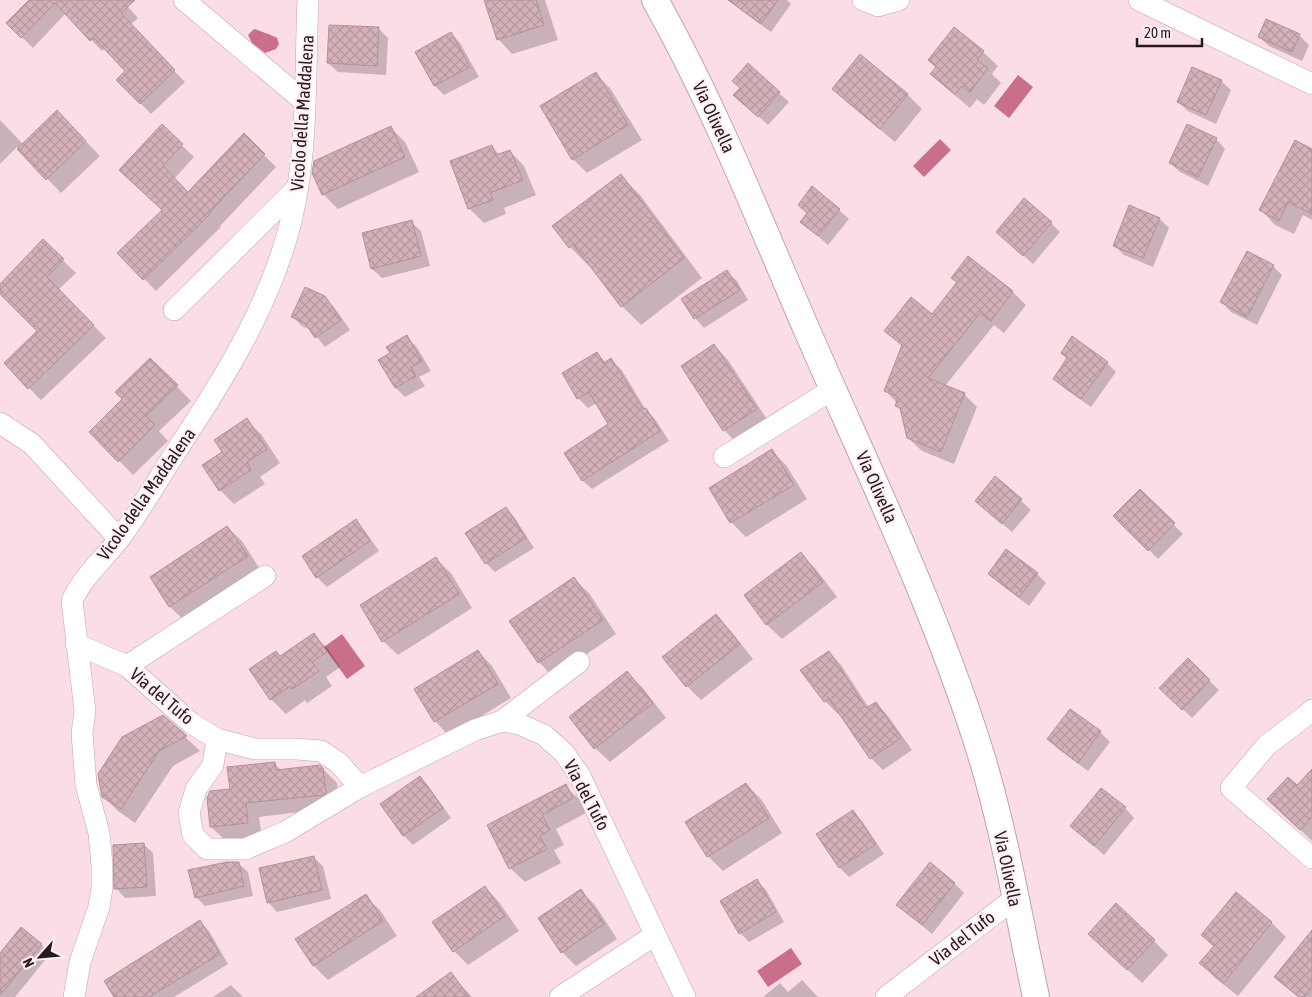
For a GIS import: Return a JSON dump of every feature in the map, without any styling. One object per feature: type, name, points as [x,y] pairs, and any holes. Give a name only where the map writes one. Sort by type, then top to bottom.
[{"type":"main road","name":"Via Olivella","points":[[655,0],[693,72],[718,125],[874,480],[950,662],[981,755],[1036,997]]},
{"type":"street","points":[[184,0],[305,102]]},
{"type":"street","name":"Vicolo della Maddalena","points":[[74,997],[80,962],[97,914],[102,884],[100,842],[88,792],[85,769],[82,732],[85,711],[72,601],[78,587],[119,539],[213,394],[256,316],[271,283],[285,245],[298,187],[305,102],[308,0]]},
{"type":"street","points":[[862,0],[878,6],[899,0]]},
{"type":"street","points":[[1139,0],[1312,84]]},
{"type":"street","points":[[174,310],[298,187]]},
{"type":"street","points":[[724,457],[833,389]]},
{"type":"street","points":[[0,423],[32,444],[119,539]]},
{"type":"street","points":[[127,666],[264,576]]},
{"type":"street","name":"Via del Tufo","points":[[76,644],[127,666],[191,722],[218,739],[255,749],[321,751],[339,763],[360,786]]},
{"type":"street","points":[[502,722],[579,662]]},
{"type":"street","points":[[1312,710],[1267,745],[1231,788],[1312,858]]},
{"type":"street","name":"Via del Tufo","points":[[218,739],[214,765],[196,789],[189,813],[194,835],[207,849],[245,849],[285,832],[360,786],[475,730],[502,722],[519,724],[544,735],[558,746],[575,766],[585,784],[685,997]]},
{"type":"street","name":"Via del Tufo","points":[[886,997],[1015,898]]},
{"type":"street","points":[[560,997],[655,935]]},
{"type":"shaded area","points":[[254,29],[277,38],[279,44],[276,49],[265,53],[252,43],[248,35]]},
{"type":"shaded area","points":[[1018,75],[1033,87],[1009,118],[994,106]]},
{"type":"shaded area","points":[[940,139],[951,150],[924,177],[913,166]]},
{"type":"shaded area","points":[[342,634],[365,666],[347,679],[324,647]]},
{"type":"shaded area","points":[[791,948],[802,964],[768,987],[757,971]]},
{"type":"building","points":[[29,0],[135,0],[121,13],[175,70],[140,104],[116,80],[125,71],[94,38],[90,41],[55,3],[21,38],[6,23]]},
{"type":"building","points":[[484,0],[536,0],[544,25],[497,40]]},
{"type":"building","points":[[728,0],[778,0],[761,24]]},
{"type":"building","points":[[1266,19],[1300,34],[1292,52],[1258,37]]},
{"type":"building","points":[[329,25],[379,27],[377,66],[327,63]]},
{"type":"building","points":[[954,27],[984,51],[977,60],[988,68],[970,92],[962,86],[955,94],[930,74],[936,67],[928,60]]},
{"type":"building","points":[[451,32],[470,67],[434,86],[415,52]]},
{"type":"building","points":[[860,54],[908,94],[880,129],[832,89]]},
{"type":"building","points":[[748,63],[780,92],[758,117],[733,95],[740,88],[732,81]]},
{"type":"building","points":[[1192,67],[1222,80],[1206,115],[1177,102]]},
{"type":"building","points":[[596,72],[628,125],[572,160],[540,106]]},
{"type":"building","points":[[57,110],[86,141],[46,180],[17,149]]},
{"type":"building","points":[[162,124],[183,144],[163,166],[188,192],[244,133],[265,154],[210,214],[143,280],[117,253],[162,210],[119,170]]},
{"type":"building","points":[[1187,124],[1217,138],[1198,177],[1169,163]]},
{"type":"building","points":[[391,126],[405,157],[322,195],[312,173],[314,161]]},
{"type":"building","points":[[1295,140],[1312,149],[1312,214],[1288,202],[1279,221],[1259,210]]},
{"type":"building","points":[[492,145],[496,155],[510,150],[523,180],[490,193],[493,200],[468,209],[450,161]]},
{"type":"building","points":[[621,174],[684,258],[621,307],[573,244],[569,248],[552,226]]},
{"type":"building","points":[[812,186],[840,209],[818,236],[800,222],[807,213],[798,205]]},
{"type":"building","points":[[1024,198],[1052,222],[1023,256],[996,232]]},
{"type":"building","points":[[1129,205],[1160,218],[1143,258],[1113,246]]},
{"type":"building","points":[[412,220],[421,256],[371,269],[362,233]]},
{"type":"building","points":[[43,239],[64,259],[47,277],[94,325],[28,389],[4,363],[37,331],[0,294],[0,284]]},
{"type":"building","points":[[1247,251],[1274,265],[1247,317],[1220,302]]},
{"type":"building","points":[[968,256],[1013,291],[991,321],[980,313],[928,378],[965,393],[941,452],[907,438],[900,408],[895,406],[898,397],[884,391],[902,345],[884,331],[911,297],[932,314],[957,282],[951,278]]},
{"type":"building","points":[[727,270],[740,290],[694,319],[681,299]]},
{"type":"building","points":[[305,287],[325,296],[341,320],[315,338],[305,323],[291,317]]},
{"type":"building","points":[[407,335],[422,361],[411,367],[416,376],[395,388],[378,360],[390,353],[386,347]]},
{"type":"building","points":[[1072,336],[1108,362],[1081,399],[1053,379],[1067,358],[1061,353]]},
{"type":"building","points":[[714,344],[757,409],[723,431],[681,366]]},
{"type":"building","points":[[597,352],[604,363],[611,358],[643,409],[646,408],[660,431],[582,481],[564,453],[608,424],[589,392],[577,399],[562,373]]},
{"type":"building","points":[[150,358],[178,385],[146,416],[155,425],[118,462],[89,432],[122,399],[115,392]]},
{"type":"building","points":[[247,418],[267,449],[247,462],[251,470],[219,491],[202,465],[222,452],[214,440]]},
{"type":"building","points":[[772,449],[794,485],[730,523],[709,488]]},
{"type":"building","points":[[995,476],[1022,499],[1002,524],[975,501]]},
{"type":"building","points":[[1140,489],[1175,523],[1148,551],[1113,516]]},
{"type":"building","points":[[506,507],[526,538],[485,564],[465,533]]},
{"type":"building","points":[[356,519],[370,541],[316,578],[302,556]]},
{"type":"building","points":[[227,526],[248,556],[169,607],[150,577]]},
{"type":"building","points":[[1006,549],[1038,573],[1019,597],[988,574]]},
{"type":"building","points":[[801,552],[823,582],[766,625],[744,595]]},
{"type":"building","points":[[436,557],[459,594],[382,642],[360,605]]},
{"type":"building","points":[[574,577],[603,620],[538,663],[509,621]]},
{"type":"building","points":[[716,614],[740,644],[686,687],[662,657]]},
{"type":"building","points":[[314,633],[327,652],[312,662],[319,671],[292,689],[290,686],[270,700],[249,669],[276,651],[280,656]]},
{"type":"building","points":[[478,650],[498,684],[434,722],[414,689]]},
{"type":"building","points":[[829,651],[866,708],[876,702],[901,738],[870,759],[829,699],[824,702],[800,670]]},
{"type":"building","points":[[1188,658],[1210,680],[1182,710],[1159,688]]},
{"type":"building","points":[[627,671],[653,703],[594,749],[569,717]]},
{"type":"building","points":[[1070,709],[1101,731],[1078,763],[1047,739]]},
{"type":"building","points":[[163,715],[187,736],[159,751],[121,809],[102,797],[98,774],[122,737]]},
{"type":"building","points":[[275,762],[276,770],[320,765],[323,768],[326,793],[323,795],[246,803],[248,823],[210,827],[207,798],[210,791],[230,789],[227,767]]},
{"type":"building","points":[[1312,769],[1312,817],[1300,830],[1267,799],[1288,777],[1297,785]]},
{"type":"building","points":[[420,776],[443,808],[403,836],[380,804]]},
{"type":"building","points":[[746,783],[769,818],[707,857],[685,822]]},
{"type":"building","points":[[566,784],[573,798],[542,815],[550,830],[540,836],[547,849],[509,869],[487,825]]},
{"type":"building","points":[[1101,788],[1126,807],[1094,846],[1070,826]]},
{"type":"building","points":[[853,810],[876,844],[839,868],[816,834]]},
{"type":"building","points":[[144,843],[147,887],[114,889],[113,845]]},
{"type":"building","points":[[314,856],[322,890],[267,903],[259,868]]},
{"type":"building","points":[[227,862],[239,862],[244,886],[195,898],[188,870]]},
{"type":"building","points":[[930,862],[955,883],[922,925],[896,905]]},
{"type":"building","points":[[757,879],[776,912],[739,934],[720,901]]},
{"type":"building","points":[[485,886],[505,916],[453,952],[432,922]]},
{"type":"building","points":[[581,889],[604,924],[561,953],[538,918]]},
{"type":"building","points":[[1236,892],[1272,922],[1224,983],[1199,963],[1214,946],[1201,935]]},
{"type":"building","points":[[366,894],[383,921],[313,966],[295,939]]},
{"type":"building","points":[[1116,903],[1155,940],[1127,970],[1088,934]]},
{"type":"building","points":[[200,920],[220,954],[149,997],[114,997],[104,981]]},
{"type":"building","points":[[21,927],[42,944],[0,995],[0,953]]},
{"type":"building","points":[[1312,930],[1312,987],[1304,997],[1299,997],[1274,977]]},
{"type":"building","points":[[451,972],[469,997],[416,997]]}]
